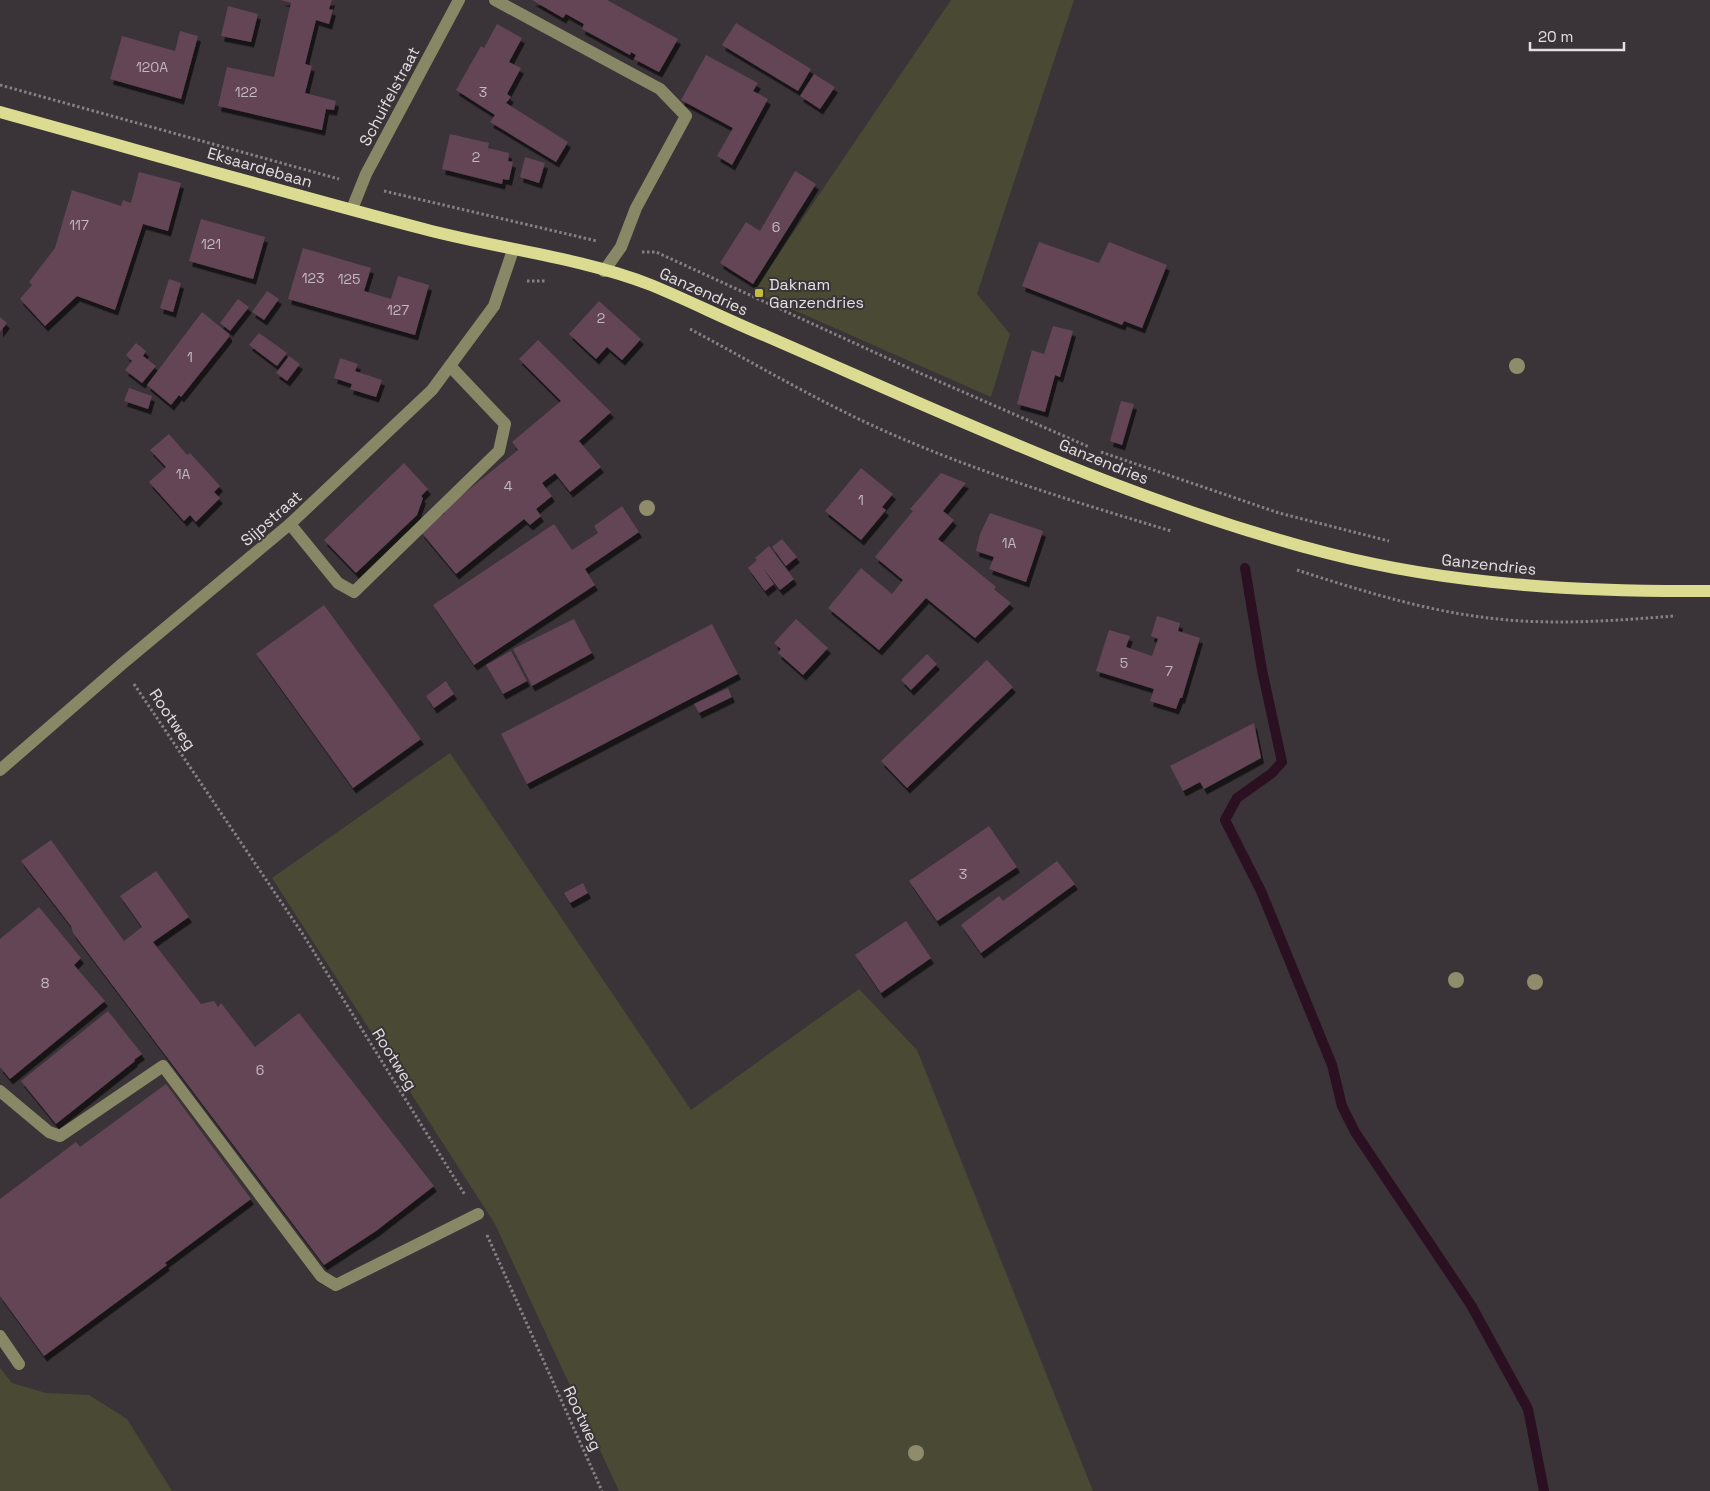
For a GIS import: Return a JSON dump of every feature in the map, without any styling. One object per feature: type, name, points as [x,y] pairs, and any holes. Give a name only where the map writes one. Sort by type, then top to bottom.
[{"type":"main road","name":"Eksaardebaan","points":[[0,112],[429,231],[513,250]]},
{"type":"main road","name":"Ganzendries","points":[[513,250],[604,271],[648,284],[879,385],[1122,487],[1251,532],[1329,554],[1426,574],[1518,584],[1613,590],[1710,591]]},
{"type":"street","name":"Schuifelstraat","points":[[352,209],[362,185],[459,0]]},
{"type":"street","points":[[495,0],[660,89],[686,116],[636,208],[621,247],[604,271]]},
{"type":"street","name":"Sijpstraat","points":[[0,770],[122,664],[290,524],[432,390],[494,306],[513,250]]},
{"type":"street","points":[[290,524],[338,583],[354,592],[499,451],[505,424],[450,366]]},
{"type":"street","points":[[0,1091],[49,1132],[60,1136],[163,1066],[322,1276],[336,1285],[478,1214]]},
{"type":"street","points":[[0,1336],[19,1364]]},
{"type":"path","points":[[0,85],[362,185],[621,247]]},
{"type":"path","points":[[648,284],[639,252],[656,252],[913,370],[1100,452],[1279,513],[1398,544]]},
{"type":"path","name":"Rootweg","points":[[122,664],[302,933],[478,1214],[602,1491]]},
{"type":"green space","points":[[951,0],[1074,0],[977,294],[1010,334],[991,397],[753,292]]},
{"type":"green space","points":[[450,753],[691,1110],[859,989],[917,1050],[1093,1491],[619,1491],[495,1224],[272,878]]},
{"type":"green space","points":[[0,1368],[12,1383],[46,1393],[89,1395],[127,1419],[172,1491],[0,1491]]},
{"type":"building","points":[[281,0],[332,0],[329,9],[333,10],[329,24],[316,20],[305,64],[312,66],[305,93],[336,101],[334,110],[326,109],[322,130],[218,106],[227,67],[274,77],[291,3]]},
{"type":"building","points":[[532,0],[607,0],[678,39],[659,72],[634,59],[636,55],[631,52],[630,55],[582,29],[584,24],[566,14],[563,18]]},
{"type":"building","points":[[228,6],[258,14],[251,42],[221,36]]},
{"type":"building","points":[[736,23],[811,69],[798,91],[722,45]]},
{"type":"building","points":[[497,24],[522,38],[509,62],[521,68],[507,94],[511,97],[506,103],[568,142],[556,162],[490,122],[495,115],[456,90],[481,46],[484,48]]},
{"type":"building","points":[[180,31],[198,36],[181,99],[110,79],[122,36],[175,51]]},
{"type":"building","points":[[706,55],[758,83],[753,91],[768,99],[732,165],[717,156],[733,128],[681,100]]},
{"type":"building","points":[[814,74],[835,87],[820,109],[800,96]]},
{"type":"building","points":[[450,134],[489,143],[488,148],[509,153],[508,161],[513,162],[509,180],[503,179],[502,184],[442,169]]},
{"type":"building","points":[[525,157],[545,163],[539,183],[520,177]]},
{"type":"building","points":[[795,171],[816,184],[753,284],[720,263],[746,222],[760,231]]},
{"type":"building","points":[[139,172],[181,183],[168,231],[143,224],[115,310],[77,296],[45,326],[20,299],[32,285],[29,282],[55,248],[72,190],[121,206],[123,200],[131,203]]},
{"type":"building","points":[[201,219],[265,237],[253,279],[189,261]]},
{"type":"building","points":[[1039,242],[1099,263],[1109,242],[1167,265],[1142,328],[1124,321],[1122,325],[1022,286]]},
{"type":"building","points":[[303,248],[371,268],[364,291],[391,299],[398,276],[429,285],[415,335],[288,299]]},
{"type":"building","points":[[169,279],[181,283],[173,312],[160,308]]},
{"type":"building","points":[[267,291],[279,299],[264,320],[252,312]]},
{"type":"building","points":[[238,299],[249,307],[230,331],[220,323]]},
{"type":"building","points":[[599,301],[641,339],[622,360],[607,347],[596,359],[569,334]]},
{"type":"building","points":[[202,312],[229,334],[229,337],[181,397],[179,395],[171,405],[147,385]]},
{"type":"building","points":[[0,317],[7,323],[0,332]]},
{"type":"building","points":[[1053,326],[1073,331],[1060,377],[1055,375],[1045,412],[1017,404],[1032,350],[1044,354]]},
{"type":"building","points":[[259,333],[287,353],[277,366],[249,345]]},
{"type":"building","points":[[538,340],[611,412],[579,441],[601,467],[570,492],[555,473],[542,483],[552,496],[536,509],[541,516],[530,525],[524,519],[456,574],[421,532],[445,513],[443,510],[518,450],[512,442],[561,401],[519,359]]},
{"type":"building","points":[[136,343],[146,351],[143,356],[156,366],[142,383],[125,370],[132,361],[126,355]]},
{"type":"building","points":[[289,356],[300,364],[287,381],[276,373]]},
{"type":"building","points":[[340,358],[358,364],[355,371],[382,380],[376,397],[350,389],[352,384],[334,378]]},
{"type":"building","points":[[129,388],[152,396],[148,409],[124,401]]},
{"type":"building","points":[[1121,401],[1134,404],[1122,445],[1110,441]]},
{"type":"building","points":[[169,434],[187,455],[190,453],[220,486],[214,492],[220,498],[196,522],[190,515],[184,521],[149,482],[166,467],[150,450]]},
{"type":"building","points":[[404,463],[428,489],[421,496],[423,498],[417,515],[356,573],[324,540]]},
{"type":"building","points":[[861,468],[893,494],[882,507],[886,510],[861,540],[825,511]]},
{"type":"building","points":[[941,473],[966,483],[943,511],[954,520],[938,539],[996,587],[994,589],[1011,603],[975,638],[926,598],[879,650],[828,608],[861,568],[892,594],[903,580],[875,557],[913,511],[910,509]]},
{"type":"building","points":[[622,506],[639,532],[585,569],[595,585],[474,665],[433,605],[554,524],[572,550],[598,533],[594,526]]},
{"type":"building","points":[[990,513],[1043,531],[1026,582],[989,569],[994,557],[976,551],[980,534]]},
{"type":"building","points":[[782,539],[797,557],[786,566],[772,547]]},
{"type":"building","points":[[769,546],[794,579],[780,590],[762,567],[774,584],[765,591],[748,568],[757,560],[755,558]]},
{"type":"building","points":[[324,605],[421,739],[353,788],[256,654]]},
{"type":"building","points":[[1157,616],[1180,623],[1178,631],[1200,638],[1182,698],[1180,698],[1176,709],[1150,701],[1154,689],[1096,671],[1109,630],[1130,636],[1126,647],[1152,656],[1158,639],[1151,636]]},
{"type":"building","points":[[574,619],[592,653],[532,686],[513,649]]},
{"type":"building","points":[[796,619],[828,648],[803,675],[778,653],[781,649],[774,643]]},
{"type":"building","points":[[712,624],[738,674],[527,784],[501,734]]},
{"type":"building","points":[[511,651],[527,681],[503,694],[486,665]]},
{"type":"building","points":[[927,654],[937,664],[911,690],[901,680]]},
{"type":"building","points":[[987,660],[1013,687],[907,788],[881,761]]},
{"type":"building","points":[[446,681],[454,694],[434,708],[426,696]]},
{"type":"building","points":[[728,688],[732,697],[699,713],[694,704]]},
{"type":"building","points":[[1254,723],[1261,758],[1204,789],[1200,782],[1183,791],[1170,766]]},
{"type":"building","points":[[989,826],[1017,867],[937,921],[909,881]]},
{"type":"building","points":[[51,840],[124,941],[142,927],[120,896],[156,871],[189,917],[153,942],[201,1004],[214,1001],[218,1007],[221,1003],[255,1047],[299,1013],[434,1186],[376,1231],[324,1265],[73,933],[71,926],[21,861]]},
{"type":"building","points":[[1057,861],[1075,884],[981,953],[961,925],[999,896],[1003,901]]},
{"type":"building","points":[[583,883],[588,893],[570,903],[564,893]]},
{"type":"building","points":[[39,907],[81,958],[74,965],[105,1001],[10,1079],[0,1067],[0,939]]},
{"type":"building","points":[[906,921],[931,958],[881,993],[855,955]]},
{"type":"building","points":[[108,1011],[142,1054],[56,1124],[21,1081]]},
{"type":"building","points":[[166,1084],[251,1199],[165,1263],[167,1265],[44,1356],[0,1296],[0,1199],[76,1142],[80,1147]]},
{"type":"waterway","points":[[1245,568],[1262,670],[1282,762],[1272,773],[1237,798],[1225,820],[1261,891],[1332,1065],[1342,1106],[1355,1132],[1471,1305],[1528,1409],[1544,1491]]},
{"type":"place","name":"Daknam Ganzendries","points":[[759,293]]}]
